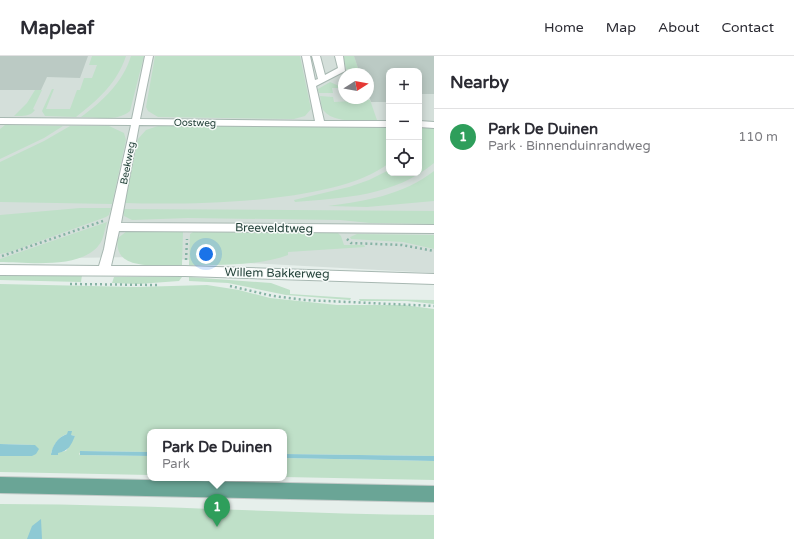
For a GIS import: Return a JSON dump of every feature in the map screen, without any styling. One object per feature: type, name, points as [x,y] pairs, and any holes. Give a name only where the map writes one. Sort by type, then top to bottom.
[{"type":"main road","points":[[0,485],[434,494]]},
{"type":"lane","name":"Beekweg","points":[[104,269],[149,56]]},
{"type":"lane","points":[[306,56],[320,124]]},
{"type":"lane","points":[[316,56],[326,78]]},
{"type":"lane","points":[[324,56],[326,78]]},
{"type":"lane","points":[[332,56],[337,71]]},
{"type":"lane","points":[[312,85],[342,68],[339,56]]},
{"type":"lane","name":"Oostweg","points":[[0,121],[386,124]]},
{"type":"lane","points":[[422,124],[434,125]]},
{"type":"lane","name":"Breeveldtweg","points":[[114,222],[188,226],[434,229]]},
{"type":"lane","name":"Willem Bakkerweg","points":[[0,270],[104,269],[434,278]]},
{"type":"path","points":[[0,256],[114,222]]},
{"type":"path","points":[[186,271],[188,226]]},
{"type":"path","points":[[344,229],[348,241],[351,243],[402,244],[434,251]]},
{"type":"path","points":[[83,285],[164,284]]},
{"type":"path","name":"Willem Bakkerweg","points":[[224,284],[286,298],[336,302],[380,302],[434,306]]},
{"type":"shaded area","points":[[0,56],[434,56],[434,273],[137,257],[0,259]]},
{"type":"green space","points":[[92,56],[126,56],[112,83],[92,104],[76,117],[45,116],[42,111],[52,89],[54,89],[46,109],[70,109],[77,90],[80,90],[84,78],[92,78],[97,65],[89,65]]},
{"type":"green space","points":[[131,56],[144,56],[130,111],[119,117],[113,118],[81,117],[104,98],[117,83]]},
{"type":"green space","points":[[155,56],[300,56],[311,109],[305,116],[294,119],[158,117],[148,111],[146,107]]},
{"type":"green space","points":[[344,56],[354,56],[358,68],[346,68],[343,59]]},
{"type":"green space","points":[[330,82],[338,86],[338,88],[332,88],[333,93],[319,93],[318,89]]},
{"type":"green space","points":[[35,90],[42,90],[33,109],[35,110],[28,115],[14,116],[27,103]]},
{"type":"green space","points":[[320,96],[333,97],[334,102],[338,102],[338,104],[371,104],[377,120],[342,120],[329,115],[323,110]]},
{"type":"green space","points":[[5,125],[63,126],[44,138],[0,159],[0,129]]},
{"type":"green space","points":[[161,125],[386,128],[386,165],[366,177],[335,187],[300,194],[224,202],[153,204],[125,203],[138,139],[146,130]]},
{"type":"green space","points":[[70,126],[109,126],[124,133],[126,140],[112,204],[0,202],[0,162],[44,141]]},
{"type":"green space","points":[[422,128],[434,128],[434,163],[422,172]]},
{"type":"green space","points":[[434,171],[434,201],[367,207],[328,206],[384,196],[410,186]]},
{"type":"green space","points":[[386,172],[386,176],[415,176],[386,189],[350,197],[295,202],[294,200],[349,187],[369,180]]},
{"type":"green space","points":[[80,208],[111,208],[109,215],[106,217],[10,252],[0,254],[0,215]]},
{"type":"green space","points":[[124,209],[434,211],[434,224],[370,223],[340,220],[188,218],[132,220],[124,216]]},
{"type":"green space","points":[[107,222],[102,240],[94,250],[84,257],[56,263],[0,262],[0,259]]},
{"type":"green space","points":[[127,231],[183,232],[182,265],[150,265],[130,262],[122,257],[118,249],[118,238]]},
{"type":"green space","points":[[193,232],[338,233],[341,236],[344,245],[364,245],[365,247],[288,252],[288,255],[276,259],[252,263],[189,265],[190,234]]},
{"type":"green space","points":[[357,234],[434,235],[434,249],[403,242],[351,239],[350,237]]},
{"type":"green space","points":[[0,274],[82,275],[81,282],[0,280]]},
{"type":"green space","points":[[114,277],[182,277],[179,281],[138,284],[112,283]]},
{"type":"green space","points":[[189,277],[271,283],[290,290],[290,294],[351,298],[350,300],[286,295],[228,283],[189,281]]},
{"type":"green space","points":[[0,284],[136,287],[207,285],[239,290],[270,298],[337,305],[404,305],[434,309],[434,456],[287,454],[287,429],[147,429],[147,452],[81,451],[79,454],[147,456],[147,475],[0,472],[0,456],[32,456],[35,445],[0,444]],"holes":[[[67,434],[75,436],[66,451],[51,453],[55,444],[61,437]]]},
{"type":"green space","points":[[359,299],[434,300],[434,304],[407,301],[360,301]]},
{"type":"green space","points":[[287,458],[434,461],[434,480],[287,477]]},
{"type":"green space","points":[[0,504],[54,504],[434,515],[434,539],[0,539]]},
{"type":"water","points":[[68,431],[72,431],[71,435],[75,436],[69,447],[65,451],[58,453],[58,455],[51,455],[56,442],[67,434]]},
{"type":"water","points":[[0,444],[35,445],[39,449],[36,454],[32,456],[0,456]]},
{"type":"water","points":[[80,451],[147,452],[147,456],[80,455]]},
{"type":"water","points":[[287,454],[434,456],[434,461],[287,458]]},
{"type":"water","points":[[41,519],[42,539],[27,539],[32,526]]},
{"type":"building","points":[[0,56],[88,56],[80,78],[47,77],[41,90],[0,90]]},
{"type":"building","points":[[354,56],[434,56],[434,94],[422,94],[422,68],[386,68],[386,102],[374,102],[374,68],[358,68]]},
{"type":"place","name":"Park De Duinen","points":[[217,527]]}]
